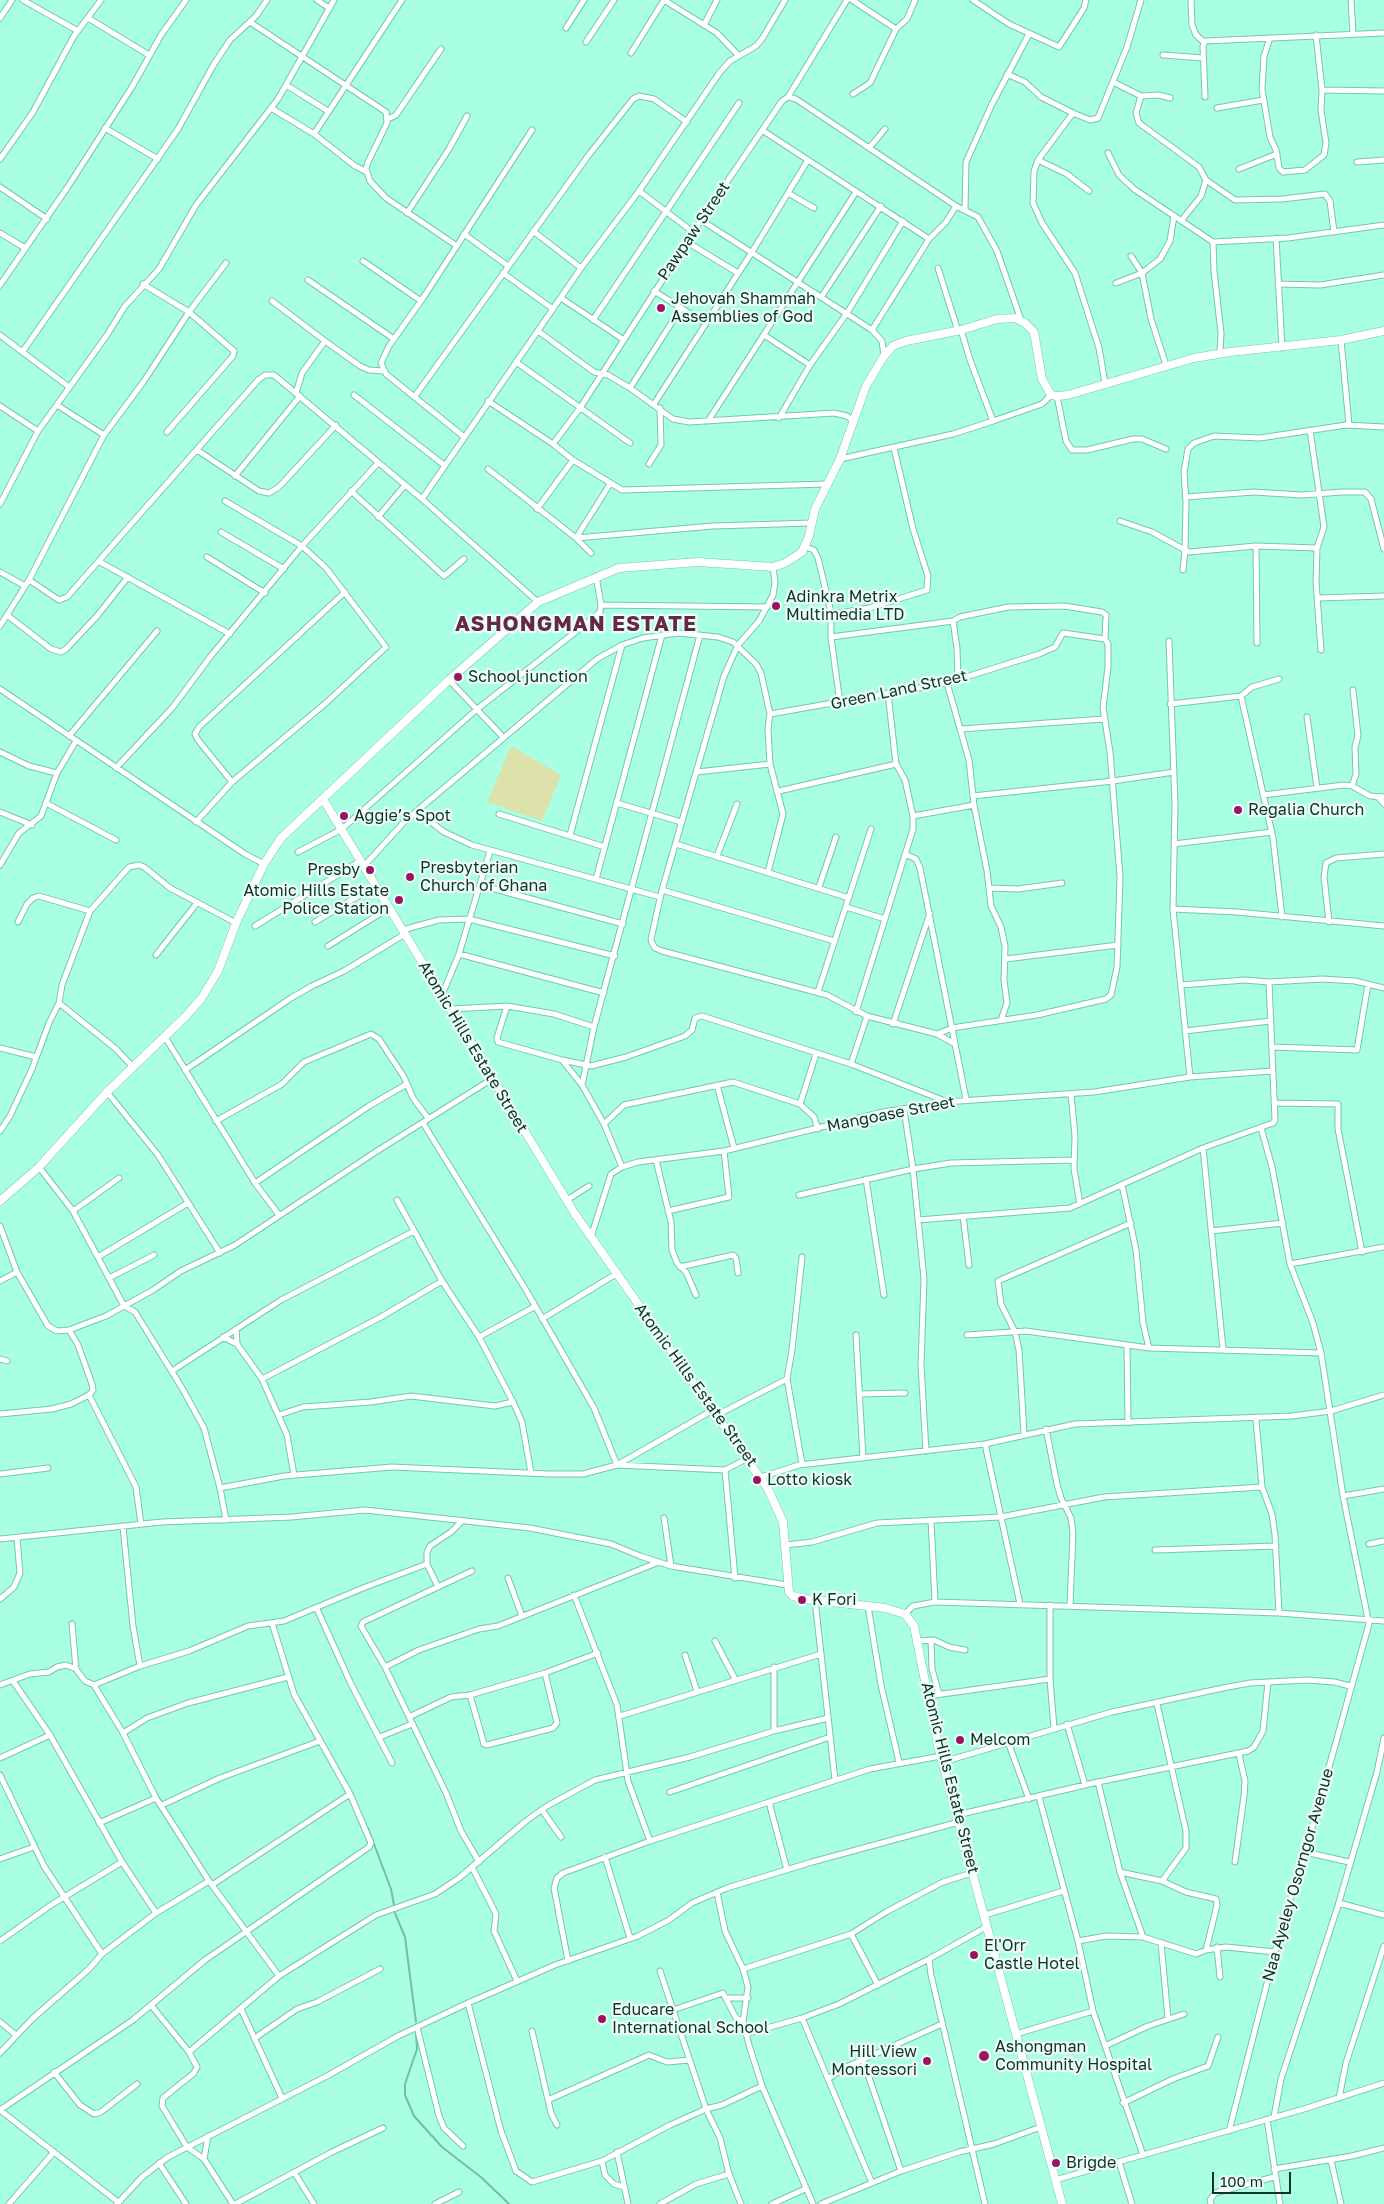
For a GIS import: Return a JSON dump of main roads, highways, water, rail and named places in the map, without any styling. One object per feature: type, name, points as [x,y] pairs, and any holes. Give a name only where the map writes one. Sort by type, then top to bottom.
[{"type":"waterway","points":[[368,1828],[391,1889],[394,1905]]},
{"type":"waterway","points":[[395,1913],[405,1937],[416,2022]]},
{"type":"waterway","points":[[416,2033],[417,2049],[405,2084],[405,2095],[414,2116],[442,2147],[482,2178],[509,2204]]},
{"type":"place","name":"Jehovah Shammah Assemblies of God","points":[[661,308]]},
{"type":"place","name":"Adinkra Metrix Multimedia LTD","points":[[776,606]]},
{"type":"place","name":"School junction","points":[[458,677]]},
{"type":"place","name":"Regalia Church","points":[[1238,810]]},
{"type":"place","name":"Aggie’s Spot","points":[[344,816]]},
{"type":"place","name":"Presby","points":[[370,870]]},
{"type":"place","name":"Presbyterian Church of Ghana","points":[[410,877]]},
{"type":"place","name":"Atomic Hills Estate Police Station","points":[[399,900]]},
{"type":"place","name":"Lotto kiosk","points":[[757,1480]]},
{"type":"place","name":"K Fori","points":[[802,1600]]},
{"type":"place","name":"Melcom","points":[[960,1740]]},
{"type":"place","name":"El'Orr Castle Hotel","points":[[974,1955]]},
{"type":"place","name":"Educare International School","points":[[602,2019]]},
{"type":"place","name":"Ashongman Community Hospital","points":[[984,2056]]},
{"type":"place","name":"Hill View Montessori","points":[[927,2061]]},
{"type":"place","name":"Brigde","points":[[1056,2163]]},
{"type":"district","name":"ASHONGMAN ESTATE","points":[[576,624]]}]
